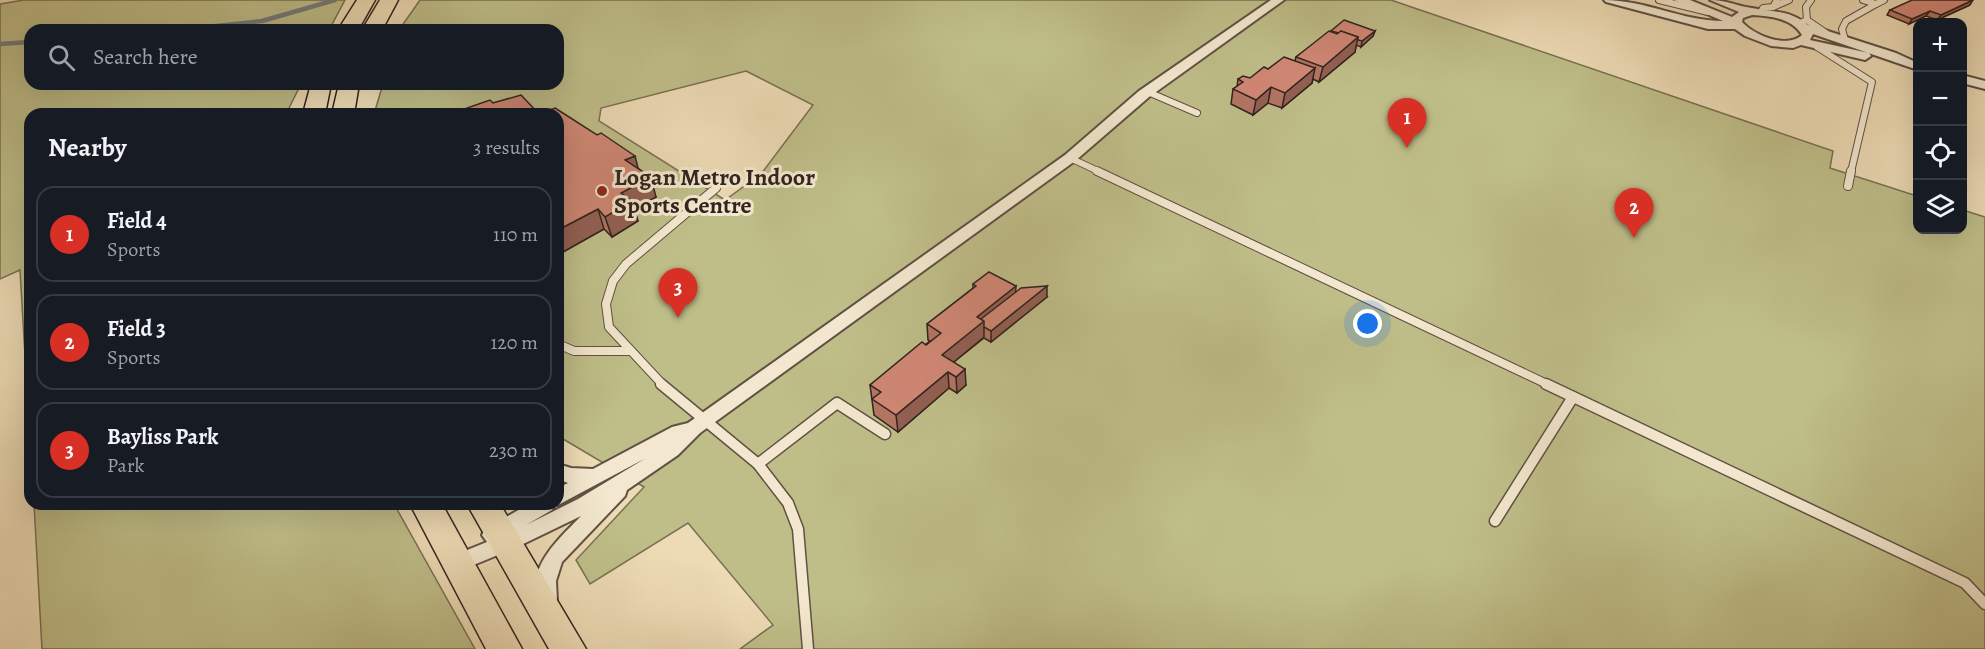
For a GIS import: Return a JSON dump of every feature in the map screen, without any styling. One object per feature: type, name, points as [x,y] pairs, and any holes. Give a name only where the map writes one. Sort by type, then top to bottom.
[{"type":"main road","points":[[352,24],[366,0]]},
{"type":"main road","points":[[375,24],[389,0]]},
{"type":"main road","points":[[315,108],[320,90]]},
{"type":"main road","points":[[344,108],[348,90]]},
{"type":"main road","points":[[429,510],[504,649]]},
{"type":"main road","points":[[497,525],[568,649]]},
{"type":"street","points":[[547,612],[546,581],[552,558],[631,478],[687,439],[700,424],[1070,158],[1148,92],[1278,0]]},
{"type":"street","points":[[1610,0],[1708,25],[1736,23]]},
{"type":"street","points":[[1680,0],[1736,23],[1747,33],[1769,42],[1802,42],[1913,67]]},
{"type":"street","points":[[1716,0],[1756,12],[1781,16],[1913,66]]},
{"type":"street","points":[[1736,23],[1738,16],[1756,12]]},
{"type":"street","points":[[1802,24],[1808,36],[1802,42]]},
{"type":"street","points":[[1967,80],[1985,85]]},
{"type":"street","points":[[564,494],[678,432],[700,424]]},
{"type":"street","points":[[564,474],[570,476],[598,475]]},
{"type":"street","points":[[564,502],[631,478]]},
{"type":"street","points":[[459,562],[497,525],[531,510]]},
{"type":"street","points":[[497,525],[540,510]]},
{"type":"lane","points":[[1659,0],[1714,13]]},
{"type":"lane","points":[[1756,12],[1775,3],[1782,5],[1789,0]]},
{"type":"lane","points":[[1802,24],[1806,7],[1811,0]]},
{"type":"lane","points":[[1863,0],[1876,4]]},
{"type":"lane","points":[[1845,40],[1842,29],[1846,21],[1884,0]]},
{"type":"lane","points":[[1817,47],[1872,82],[1848,186]]},
{"type":"lane","points":[[1148,92],[1197,112]]},
{"type":"lane","points":[[1070,158],[1965,583],[1985,604]]},
{"type":"lane","points":[[716,188],[626,264],[613,280],[606,304],[609,327],[629,351],[700,424],[758,464],[788,503],[798,530],[808,649]]},
{"type":"lane","points":[[564,347],[574,351],[629,351]]},
{"type":"lane","points":[[1495,521],[1573,396]]},
{"type":"lane","points":[[758,464],[837,403],[885,434]]},
{"type":"shaded area","points":[[24,0],[345,0],[332,24],[24,24],[24,90],[298,90],[289,108],[24,108],[24,339],[20,270],[0,279],[0,4]]},
{"type":"shaded area","points":[[420,0],[1391,0],[1833,151],[1830,168],[1913,195],[1913,234],[1967,234],[1967,211],[1985,217],[1985,649],[740,649],[773,625],[688,523],[590,584],[576,560],[644,487],[564,440],[564,108],[376,108],[381,90],[564,90],[564,24],[403,24]],"holes":[[[746,71],[813,105],[761,174],[725,200],[599,121],[601,108]]]},
{"type":"shaded area","points":[[34,510],[397,510],[475,649],[42,649]]},
{"type":"building","points":[[1912,0],[1973,0],[1941,15],[1930,11],[1912,19],[1890,10]]},
{"type":"building","points":[[1344,20],[1375,31],[1362,41],[1358,40],[1358,37],[1341,31],[1339,33],[1331,31]]},
{"type":"building","points":[[1329,31],[1337,34],[1341,31],[1358,37],[1323,67],[1296,57]]},
{"type":"building","points":[[1284,57],[1315,68],[1285,93],[1271,87],[1256,100],[1233,89],[1243,82],[1238,79],[1243,76],[1250,78],[1264,67],[1268,69]]},
{"type":"building","points":[[521,95],[533,108],[467,108],[490,100],[493,103]]},
{"type":"building","name":"Logan Metro Indoor Sports Centre","points":[[564,114],[597,135],[601,133],[635,156],[625,160],[651,177],[621,193],[632,201],[605,217],[598,209],[564,227]]},
{"type":"building","points":[[989,272],[1016,286],[977,317],[984,321],[942,355],[965,369],[956,377],[948,372],[896,415],[872,399],[881,392],[870,385],[922,342],[926,345],[941,333],[927,324],[976,286],[973,284]]},
{"type":"building","points":[[1047,286],[991,331],[984,327],[984,321],[981,319],[1021,288]]},
{"type":"waterway","points":[[234,24],[262,21],[335,0]]},
{"type":"waterway","points":[[0,44],[24,42]]},
{"type":"place","name":"Field 4","points":[[1407,148]]},
{"type":"place","name":"Logan Metro Indoor Sports Centre","points":[[602,191]]},
{"type":"place","name":"Field 3","points":[[1634,238]]},
{"type":"place","name":"Bayliss Park","points":[[678,318]]}]
